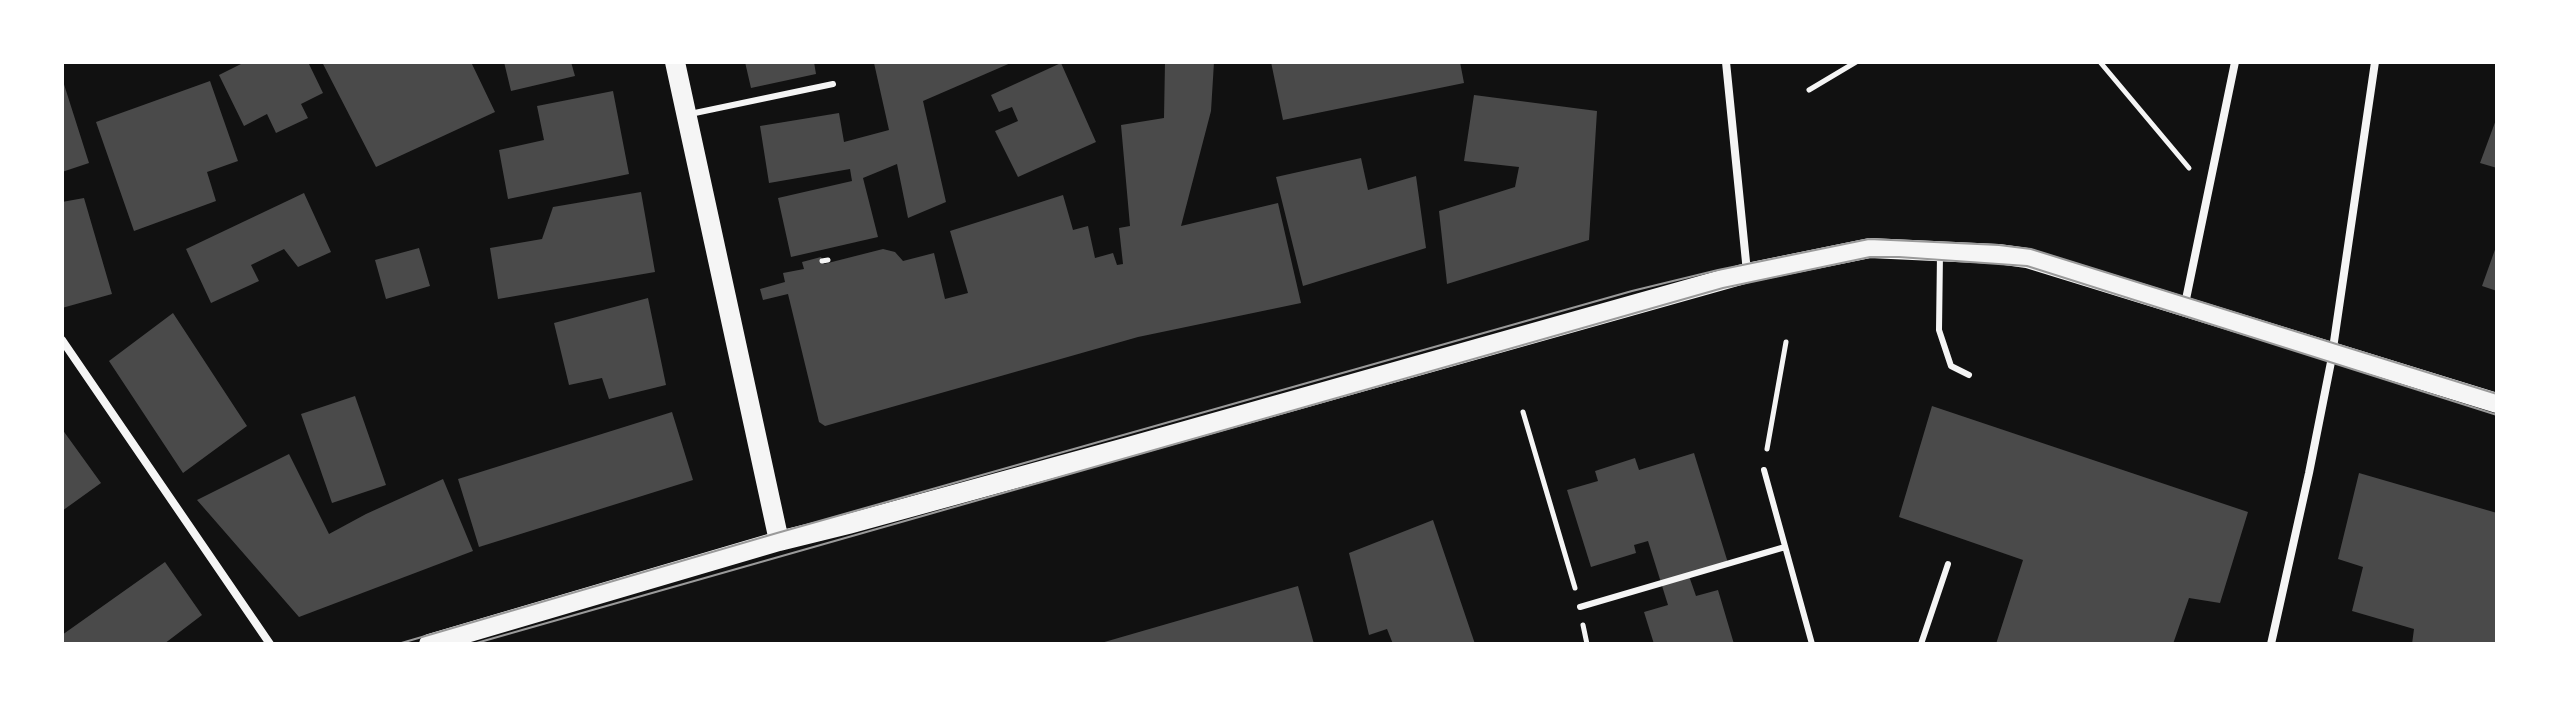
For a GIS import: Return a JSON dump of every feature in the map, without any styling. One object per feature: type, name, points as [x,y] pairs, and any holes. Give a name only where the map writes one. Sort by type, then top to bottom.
[{"type":"main road","points":[[675,62],[779,541]]},
{"type":"main road","points":[[429,644],[779,541],[1129,447],[1747,273],[1870,248],[1940,250],[2027,258],[2497,403]]},
{"type":"street","points":[[1726,62],[1747,273]]},
{"type":"street","points":[[2185,305],[2235,62]]},
{"type":"street","points":[[2271,644],[2332,352],[2375,62]]},
{"type":"street","points":[[62,340],[270,644]]},
{"type":"lane","points":[[686,115],[833,84]]},
{"type":"lane","points":[[1940,250],[1939,330],[1951,366],[1969,375]]},
{"type":"lane","points":[[1764,470],[1812,644]]},
{"type":"lane","points":[[1580,607],[1785,547]]},
{"type":"lane","points":[[1921,644],[1948,564]]},
{"type":"path","points":[[1809,90],[1856,62]]},
{"type":"path","points":[[2100,62],[2189,168]]},
{"type":"path","points":[[1764,470],[1786,342]]},
{"type":"path","points":[[1523,412],[1580,607],[1587,644]]},
{"type":"building","points":[[245,62],[308,62],[323,93],[301,104],[308,118],[276,133],[267,114],[244,126],[219,75]]},
{"type":"building","points":[[322,62],[471,62],[495,112],[376,167]]},
{"type":"building","points":[[504,62],[571,62],[575,76],[511,91]]},
{"type":"building","points":[[745,62],[814,62],[816,74],[751,88]]},
{"type":"building","points":[[1013,62],[923,101],[946,202],[908,218],[897,164],[863,178],[878,237],[791,257],[778,198],[852,181],[850,169],[769,183],[760,126],[839,113],[844,142],[889,130],[874,63]]},
{"type":"building","points":[[1165,62],[1214,62],[1211,111],[1181,226],[1278,203],[1301,303],[1138,337],[825,426],[819,422],[788,294],[763,300],[760,289],[785,282],[783,273],[804,269],[802,262],[821,257],[824,264],[883,249],[895,252],[903,261],[934,253],[945,299],[968,293],[950,231],[1063,195],[1073,230],[1088,226],[1095,258],[1113,253],[1117,265],[1123,264],[1119,228],[1130,226],[1121,125],[1164,118]]},
{"type":"building","points":[[1271,62],[1460,62],[1464,83],[1283,120]]},
{"type":"building","points":[[1061,63],[1096,142],[1018,177],[995,131],[1018,121],[1012,107],[999,112],[991,95]]},
{"type":"building","points":[[62,78],[89,163],[62,172]]},
{"type":"building","points":[[210,81],[238,161],[207,172],[216,201],[134,231],[96,122]]},
{"type":"building","points":[[613,91],[629,174],[508,199],[499,150],[544,140],[537,106]]},
{"type":"building","points":[[1474,95],[1597,111],[1589,240],[1447,284],[1439,211],[1515,187],[1519,167],[1464,161]]},
{"type":"building","points":[[2497,117],[2497,168],[2480,163]]},
{"type":"building","points":[[1361,158],[1368,190],[1416,176],[1426,248],[1303,286],[1276,177]]},
{"type":"building","points":[[641,192],[655,272],[498,299],[490,248],[542,239],[553,207]]},
{"type":"building","points":[[304,193],[331,252],[298,267],[284,249],[251,265],[259,281],[211,303],[186,249]]},
{"type":"building","points":[[84,198],[112,294],[62,308],[62,202]]},
{"type":"building","points":[[2497,244],[2497,291],[2482,286]]},
{"type":"building","points":[[419,248],[430,286],[386,299],[375,260]]},
{"type":"building","points":[[648,298],[666,385],[609,399],[602,378],[569,385],[554,323]]},
{"type":"building","points":[[173,313],[247,426],[183,473],[109,361]]},
{"type":"building","points":[[355,396],[386,485],[332,503],[301,414]]},
{"type":"building","points":[[1932,406],[2248,512],[2220,603],[2189,598],[2173,644],[1996,644],[2023,560],[1899,517]]},
{"type":"building","points":[[672,412],[693,480],[479,547],[458,479]]},
{"type":"building","points":[[62,429],[101,483],[62,511]]},
{"type":"building","points":[[1694,453],[1728,563],[1689,576],[1696,596],[1718,590],[1734,644],[1654,644],[1644,612],[1668,605],[1648,541],[1634,545],[1636,553],[1591,567],[1567,490],[1598,481],[1595,471],[1635,458],[1639,470]]},
{"type":"building","points":[[289,454],[329,534],[443,479],[473,551],[299,617],[197,500]]},
{"type":"building","points":[[2359,473],[2497,513],[2497,644],[2412,644],[2414,629],[2352,611],[2363,567],[2338,559]]},
{"type":"building","points":[[1433,520],[1475,644],[1393,644],[1387,629],[1369,635],[1349,553]]},
{"type":"building","points":[[165,562],[202,615],[164,644],[64,644],[62,635]]},
{"type":"building","points":[[1298,586],[1314,644],[1101,644],[1101,643]]},
{"type":"tram line","points":[[398,644],[777,533],[1632,291],[1869,239],[2031,249],[2497,394]]},
{"type":"tram line","points":[[473,644],[1723,288],[1870,257],[2027,266],[2497,415]]}]
